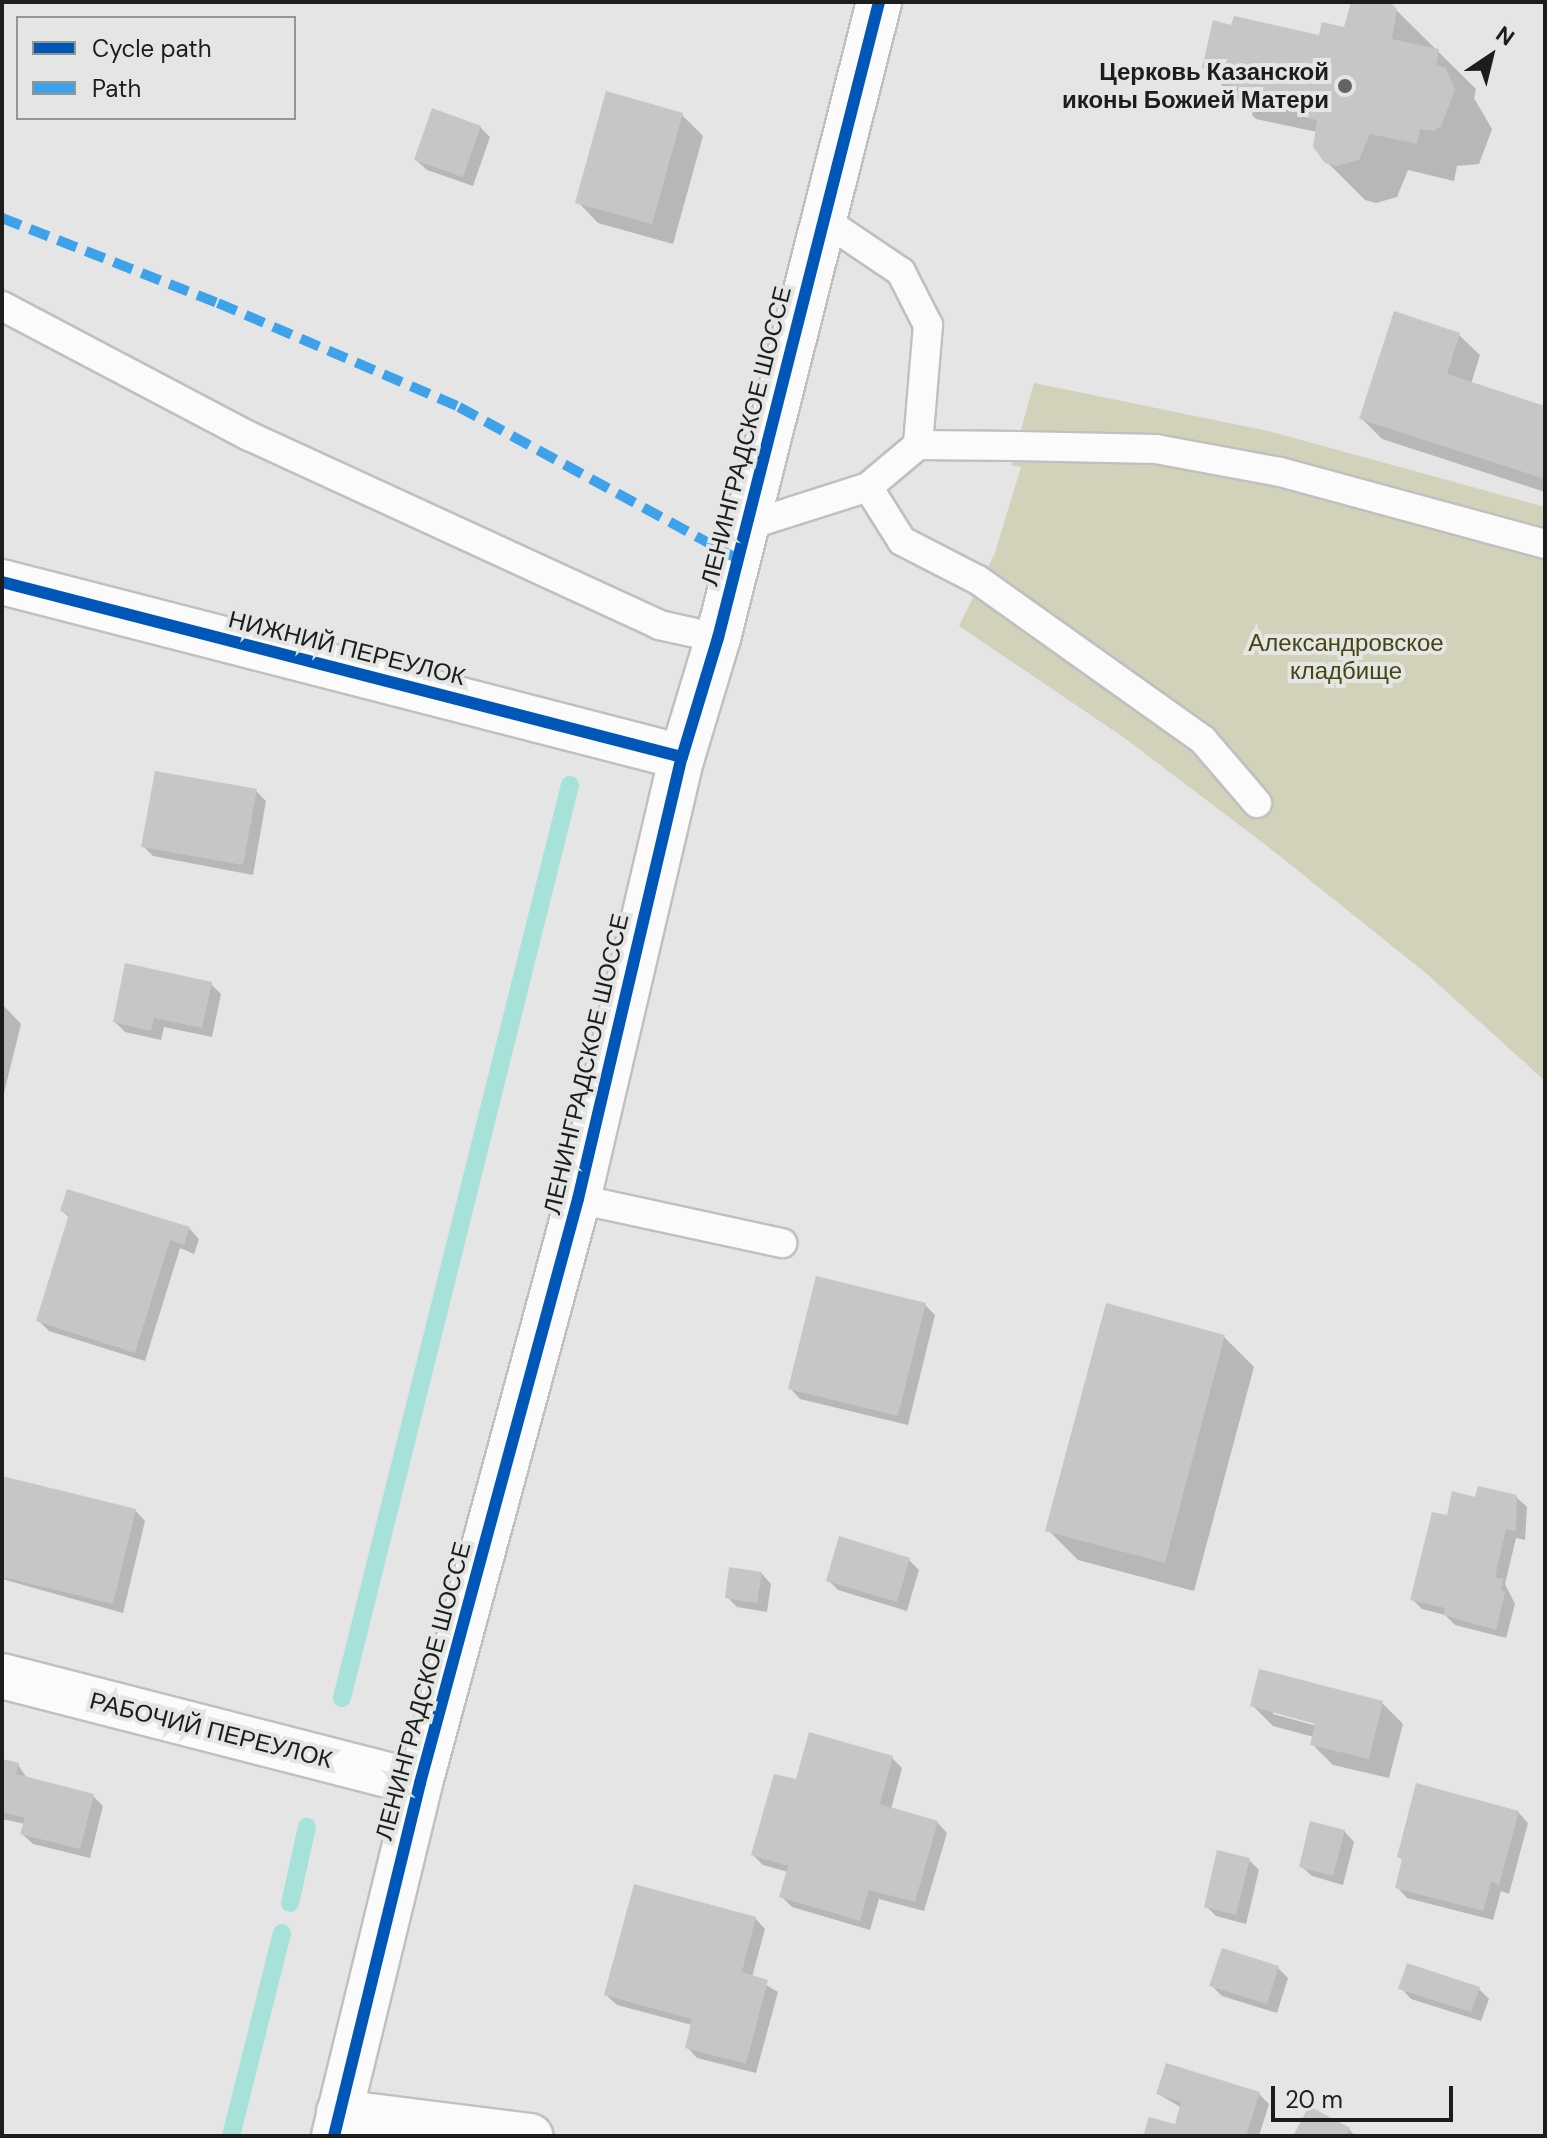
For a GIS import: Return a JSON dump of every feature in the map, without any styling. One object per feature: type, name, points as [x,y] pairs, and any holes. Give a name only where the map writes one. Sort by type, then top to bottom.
[{"type":"street","name":"ЛЕНИНГРАДСКОЕ ШОССЕ","points":[[337,2124],[420,1783],[578,1199],[682,757],[718,638],[879,2]]},
{"type":"street","name":"НИЖНИЙ ПЕРЕУЛОК","points":[[2,582],[682,757]]},
{"type":"street","name":"РАБОЧИЙ ПЕРЕУЛОК","points":[[2,1676],[420,1783]]},
{"type":"street","points":[[337,2124],[530,2136]]},
{"type":"lane","points":[[824,220],[901,272],[928,325],[918,445]]},
{"type":"lane","points":[[2,306],[263,442],[659,625],[718,638]]},
{"type":"lane","points":[[746,526],[868,487],[918,445],[1156,449],[1280,472],[1545,544]]},
{"type":"lane","points":[[868,487],[902,541],[978,580],[1203,740],[1257,803]]},
{"type":"lane","points":[[578,1199],[782,1243]]},
{"type":"green space","name":"Александровское кладбище","points":[[1034,383],[1268,431],[1545,507],[1545,1081],[1427,974],[1271,849],[1126,739],[959,626],[995,553],[1021,467],[1011,465]]},
{"type":"building","name":"Церковь Казанской иконы Божией Матери","points":[[1351,2],[1390,2],[1397,9],[1392,39],[1439,49],[1436,65],[1446,68],[1455,90],[1441,126],[1433,131],[1420,129],[1417,144],[1370,134],[1359,160],[1337,166],[1325,163],[1313,147],[1317,120],[1298,116],[1301,101],[1216,82],[1218,72],[1202,68],[1213,20],[1231,25],[1234,16],[1319,35],[1322,22],[1344,27]]},
{"type":"building","points":[[606,91],[683,113],[652,224],[575,203]]},
{"type":"building","points":[[432,108],[481,126],[463,177],[414,160]]},
{"type":"building","points":[[1394,311],[1460,333],[1447,374],[1545,406],[1545,479],[1359,419]]},
{"type":"building","points":[[155,771],[257,789],[243,865],[141,847]]},
{"type":"building","points":[[125,963],[212,982],[202,1028],[154,1018],[151,1031],[113,1022]]},
{"type":"building","points":[[67,1189],[190,1227],[184,1245],[170,1240],[135,1353],[36,1321],[69,1214],[60,1211]]},
{"type":"building","points":[[816,1276],[926,1303],[898,1416],[788,1389]]},
{"type":"building","points":[[1106,1303],[1225,1335],[1165,1563],[1045,1531]]},
{"type":"building","points":[[2,1476],[136,1509],[113,1604],[2,1577]]},
{"type":"building","points":[[1478,1486],[1517,1495],[1516,1531],[1506,1529],[1495,1577],[1503,1579],[1501,1590],[1505,1592],[1496,1630],[1443,1615],[1445,1608],[1410,1600],[1432,1512],[1447,1515],[1452,1491],[1475,1497]]},
{"type":"building","points":[[839,1536],[910,1558],[897,1602],[826,1581]]},
{"type":"building","points":[[729,1567],[762,1572],[757,1603],[725,1598]]},
{"type":"building","points":[[1259,1669],[1383,1701],[1369,1759],[1310,1745],[1315,1724],[1250,1706]]},
{"type":"building","points":[[809,1732],[893,1756],[880,1804],[938,1821],[915,1902],[869,1890],[860,1921],[779,1897],[788,1866],[751,1855],[774,1774],[796,1779]]},
{"type":"building","points":[[3,1759],[19,1763],[16,1774],[94,1794],[80,1849],[20,1834],[25,1818],[2,1812]]},
{"type":"building","points":[[1416,1783],[1519,1811],[1499,1885],[1491,1882],[1483,1911],[1395,1888],[1402,1859],[1397,1857]]},
{"type":"building","points":[[1310,1821],[1345,1830],[1333,1876],[1299,1867]]},
{"type":"building","points":[[1217,1850],[1250,1858],[1236,1915],[1204,1907]]},
{"type":"building","points":[[634,1884],[756,1917],[742,1972],[768,1980],[746,2064],[685,2048],[692,2019],[604,1995]]},
{"type":"building","points":[[1222,1948],[1279,1966],[1267,2004],[1209,1986]]},
{"type":"building","points":[[1407,1963],[1480,1987],[1471,2012],[1398,1989]]},
{"type":"building","points":[[1166,2063],[1260,2092],[1246,2136],[1143,2136],[1149,2117],[1175,2124],[1181,2102],[1156,2094]]},
{"type":"building","points":[[1309,2106],[1350,2128],[1345,2136],[1293,2136]]},
{"type":"waterway","points":[[342,1698],[570,785]]},
{"type":"waterway","points":[[290,1903],[307,1827]]},
{"type":"waterway","points":[[231,2136],[282,1933]]},
{"type":"marked path","points":[[2,218],[218,303],[459,407],[738,559]]},
{"type":"cycle path","points":[[334,2136],[420,1783],[578,1199],[682,757],[718,638],[879,2]]},
{"type":"cycle path","points":[[2,582],[682,757]]},
{"type":"place","name":"Церковь Казанской иконы Божией Матери","points":[[1345,86]]}]
